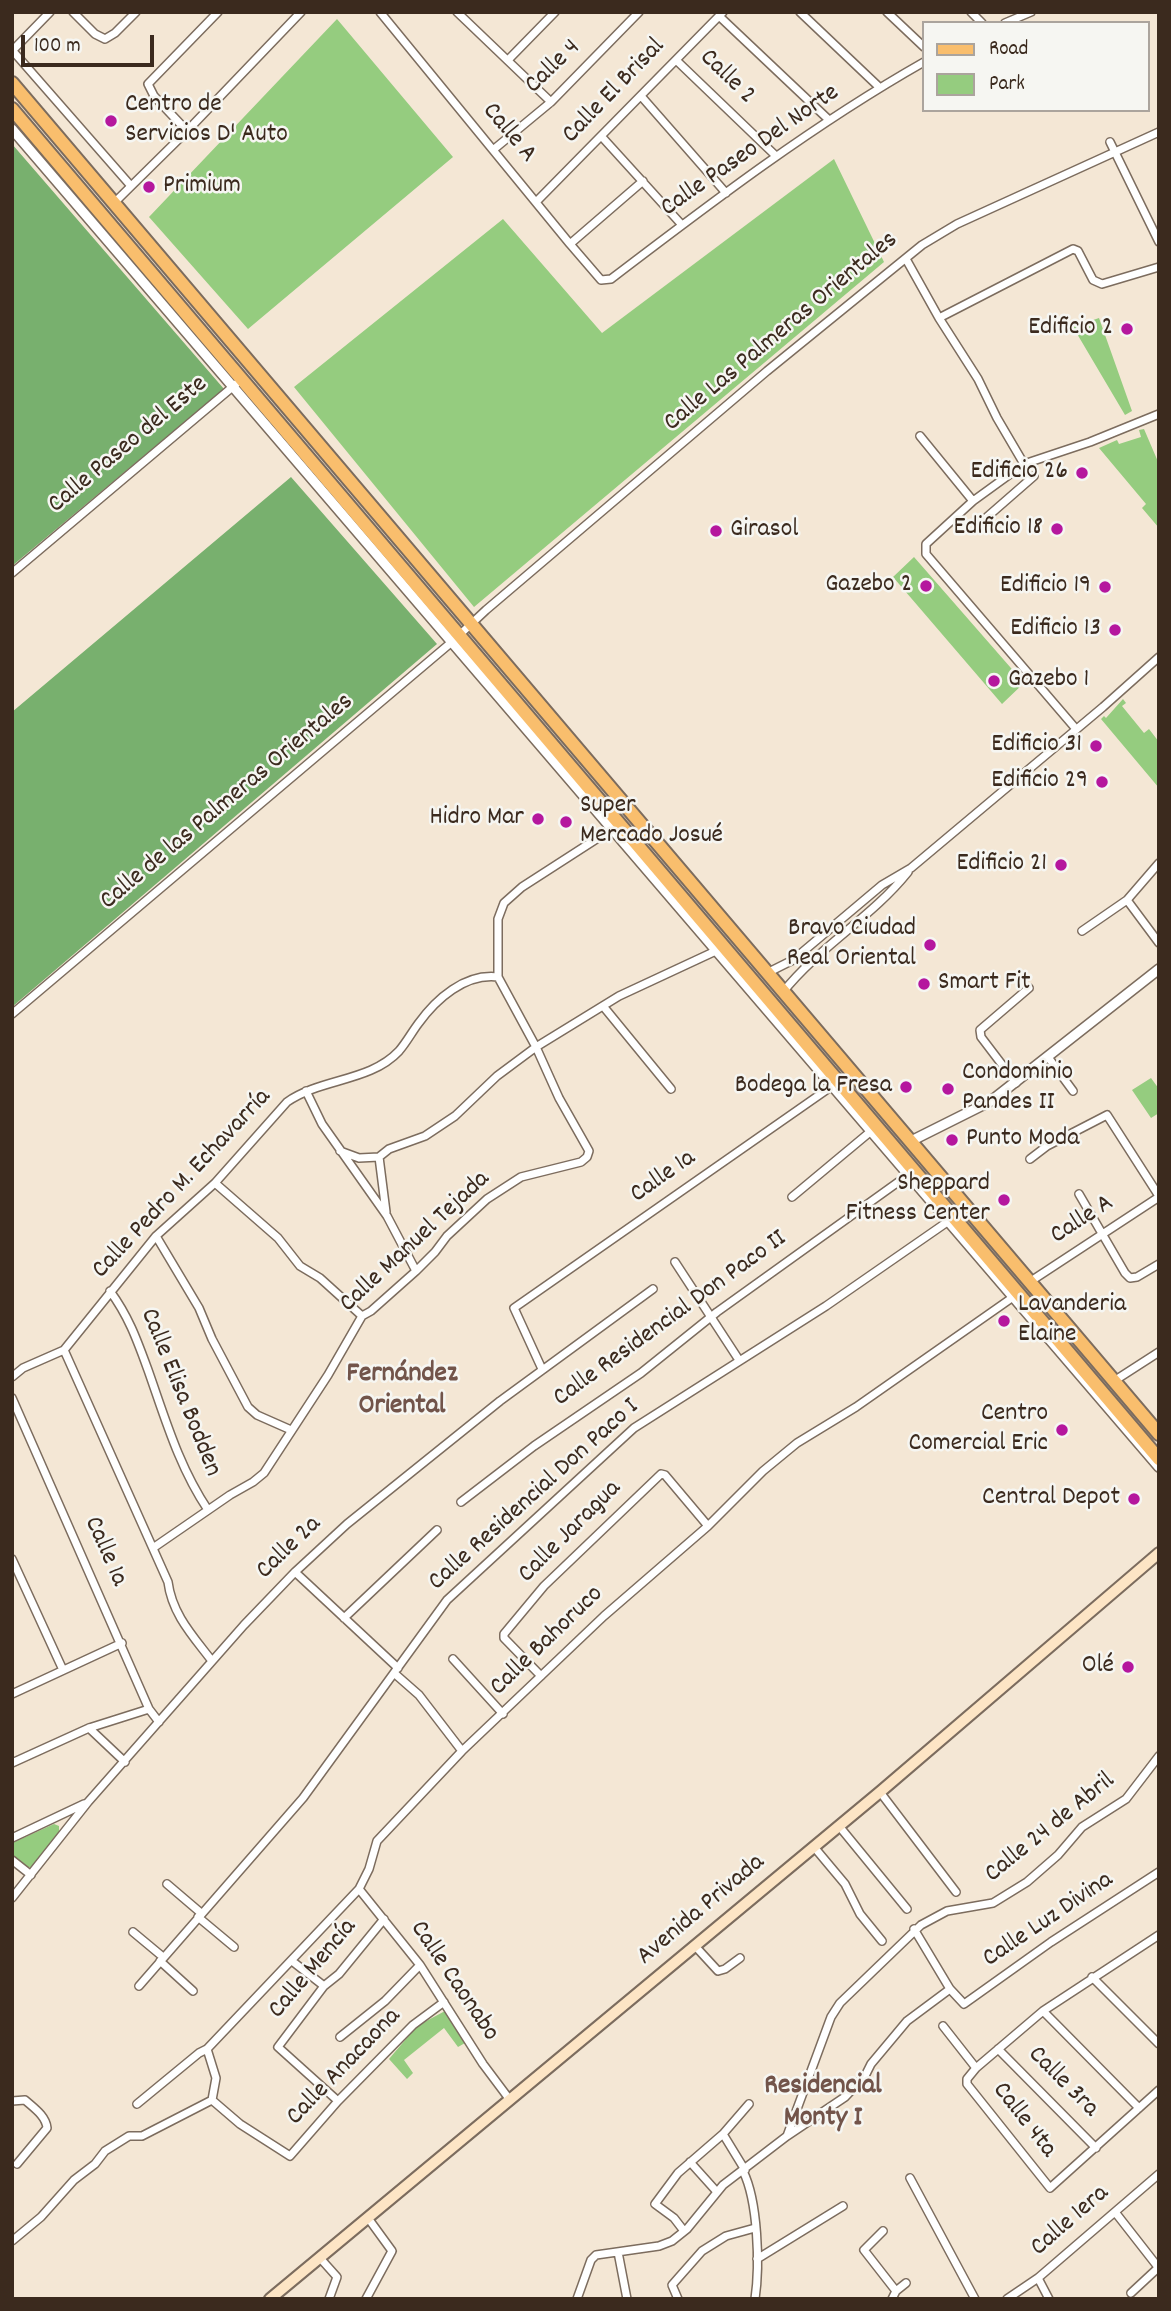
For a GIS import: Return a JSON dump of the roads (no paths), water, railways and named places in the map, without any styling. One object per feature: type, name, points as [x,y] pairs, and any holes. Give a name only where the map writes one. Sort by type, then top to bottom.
[{"type":"main road","points":[[12,83],[1114,1381],[1157,1427]]},
{"type":"main road","points":[[12,109],[237,383],[950,1220],[1159,1459]]},
{"type":"main road","name":"Avenida Privada","points":[[270,2299],[880,1792],[1159,1553]]},
{"type":"street","points":[[50,12],[12,50],[131,187]]},
{"type":"street","points":[[73,12],[94,34],[105,39],[115,33],[135,12]]},
{"type":"street","points":[[187,131],[154,96],[148,84],[218,12]]},
{"type":"street","points":[[114,203],[301,12]]},
{"type":"street","points":[[457,12],[551,102]]},
{"type":"street","points":[[508,60],[555,12]]},
{"type":"street","name":"Calle 4","points":[[493,150],[551,102],[639,12]]},
{"type":"street","points":[[800,12],[880,88]]},
{"type":"street","points":[[887,12],[922,45]]},
{"type":"street","points":[[1010,21],[1031,12]]},
{"type":"street","name":"Calle A","points":[[384,14],[570,244],[601,280],[606,281]]},
{"type":"street","points":[[721,14],[829,120]]},
{"type":"street","name":"Calle El Brisal","points":[[537,201],[721,14]]},
{"type":"street","name":"Calle 2","points":[[676,60],[776,156]]},
{"type":"street","name":"Calle Paseo Del Norte","points":[[606,281],[776,156],[922,63]]},
{"type":"street","points":[[641,96],[726,193]]},
{"type":"street","points":[[12,130],[237,383]]},
{"type":"street","name":"Calle Las Palmeras Orientales","points":[[471,624],[767,371],[941,232],[1159,132]]},
{"type":"street","points":[[602,136],[682,225]]},
{"type":"street","points":[[1110,142],[1159,242]]},
{"type":"street","points":[[570,244],[643,181]]},
{"type":"street","points":[[939,318],[1073,249],[1078,251],[1093,281],[1102,284],[1159,267]]},
{"type":"street","points":[[905,259],[978,379],[1024,464]]},
{"type":"street","name":"Calle Paseo del Este","points":[[12,573],[237,383]]},
{"type":"street","points":[[1076,729],[926,554],[926,544],[973,500],[1024,464],[1090,442],[1159,414]]},
{"type":"street","points":[[920,436],[973,500]]},
{"type":"street","points":[[987,517],[1034,476]]},
{"type":"street","name":"Calle de las Palmeras Orientales","points":[[12,1014],[471,624]]},
{"type":"street","points":[[767,973],[793,960],[882,885],[911,868],[1159,657]]},
{"type":"street","points":[[536,1047],[498,977],[498,919],[504,903],[522,887],[616,826]]},
{"type":"street","points":[[1082,931],[1126,900],[1159,863]]},
{"type":"street","points":[[783,992],[802,968],[890,894],[911,868]]},
{"type":"street","points":[[882,885],[890,894]]},
{"type":"street","points":[[1126,900],[1159,943]]},
{"type":"street","points":[[340,1151],[359,1158],[379,1157],[389,1149],[425,1136],[455,1116],[497,1076],[536,1047],[631,990],[720,949]]},
{"type":"street","points":[[911,1141],[991,1101],[1159,970]]},
{"type":"street","name":"Calle Pedro M. Echavarría","points":[[12,1377],[23,1368],[64,1350],[156,1236],[215,1183],[288,1102],[320,1085],[362,1075],[381,1064],[399,1051],[430,1008],[442,997],[472,979],[498,977]]},
{"type":"street","points":[[1016,1083],[981,1037],[980,1030],[1029,988]]},
{"type":"street","points":[[603,1006],[671,1089]]},
{"type":"street","name":"Calle Manuel Tejada","points":[[153,1548],[264,1473],[328,1375],[362,1316],[416,1271],[447,1236],[487,1199],[521,1177],[581,1162],[587,1157],[589,1151],[559,1098],[536,1047]]},
{"type":"street","points":[[1048,1057],[1073,1091]]},
{"type":"street","points":[[835,1084],[870,1132],[950,1220]]},
{"type":"street","name":"Calle 1a","points":[[542,1369],[513,1308],[835,1084]]},
{"type":"street","points":[[306,1091],[321,1124],[387,1216],[416,1271]]},
{"type":"street","points":[[1030,1159],[1047,1146],[1107,1115],[1159,1197]]},
{"type":"street","points":[[792,1196],[870,1132]]},
{"type":"street","points":[[379,1157],[387,1216]]},
{"type":"street","name":"Calle Residencial Don Paco II","points":[[461,1502],[534,1446],[641,1373],[711,1318],[908,1175]]},
{"type":"street","points":[[215,1183],[278,1238],[300,1266],[320,1278],[362,1316]]},
{"type":"street","points":[[1079,1194],[1130,1278],[1138,1277],[1159,1264]]},
{"type":"street","name":"Calle A","points":[[1031,1282],[1159,1197]]},
{"type":"street","name":"Calle Residencial Don Paco I","points":[[139,1986],[303,1798],[447,1600],[628,1433],[826,1306],[950,1220]]},
{"type":"street","points":[[156,1236],[199,1308],[212,1339],[248,1406],[257,1415],[291,1430]]},
{"type":"street","points":[[676,1262],[739,1360]]},
{"type":"street","name":"Calle 2a","points":[[12,1898],[88,1802],[212,1661],[295,1572],[347,1524],[542,1369],[653,1289]]},
{"type":"street","name":"Calle Elisa Bodden","points":[[110,1291],[129,1318],[177,1453],[193,1488],[208,1510]]},
{"type":"street","points":[[1015,1295],[1159,1467]]},
{"type":"street","name":"Calle Bahoruco","points":[[137,2104],[207,2049],[292,1961],[359,1889],[369,1869],[377,1841],[462,1751],[604,1616],[709,1526],[763,1471],[797,1443],[856,1407],[1015,1295]]},
{"type":"street","points":[[64,1350],[168,1582],[170,1600],[178,1616],[212,1661]]},
{"type":"street","points":[[1114,1381],[1159,1352]]},
{"type":"street","name":"Calle 1a","points":[[12,1398],[149,1709],[159,1722]]},
{"type":"street","name":"Calle Jaragua","points":[[541,1676],[504,1638],[504,1634],[544,1586],[662,1474],[709,1526]]},
{"type":"street","points":[[344,1618],[437,1530]]},
{"type":"street","points":[[12,1559],[64,1670]]},
{"type":"street","points":[[295,1572],[396,1670],[462,1751]]},
{"type":"street","points":[[12,1694],[122,1643]]},
{"type":"street","points":[[453,1659],[503,1714]]},
{"type":"street","points":[[12,1763],[89,1728],[149,1709]]},
{"type":"street","points":[[89,1728],[125,1762]]},
{"type":"street","name":"Calle 24 de Abril","points":[[787,2136],[834,2010],[914,1929],[947,1911],[993,1903],[1027,1882],[1058,1855],[1082,1827],[1126,1799],[1159,1756]]},
{"type":"street","points":[[880,1792],[956,1892]]},
{"type":"street","points":[[12,1838],[88,1802]]},
{"type":"street","points":[[839,1826],[907,1909]]},
{"type":"street","points":[[814,1847],[845,1884],[860,1914],[881,1941]]},
{"type":"street","points":[[12,1860],[31,1875]]},
{"type":"street","name":"Calle Luz Divina","points":[[950,1989],[962,2004],[966,2004],[1040,1950],[1159,1872]]},
{"type":"street","points":[[167,1884],[234,1947]]},
{"type":"street","name":"Calle Caonabo","points":[[359,1889],[420,1965],[483,2064],[510,2100]]},
{"type":"street","name":"Calle Mencía","points":[[338,2101],[278,2047],[324,1986],[339,1974],[384,1919]]},
{"type":"street","points":[[577,2299],[591,2260],[596,2255],[659,2246],[672,2241],[684,2231],[723,2185],[787,2136],[845,2097],[865,2076],[871,2064],[906,2021],[950,1989],[914,1929]]},
{"type":"street","points":[[133,1933],[192,1991]]},
{"type":"street","points":[[943,2026],[976,2068],[1043,2011],[1159,1935]]},
{"type":"street","points":[[695,1946],[718,1971],[740,1958]]},
{"type":"street","points":[[292,1961],[324,1986]]},
{"type":"street","points":[[340,2037],[385,2001],[420,1965]]},
{"type":"street","points":[[1092,1977],[1159,2044]]},
{"type":"street","name":"Calle Anacaona","points":[[212,2100],[240,2124],[290,2156],[338,2101],[413,2025],[444,2002]]},
{"type":"street","points":[[1043,2011],[1139,2108]]},
{"type":"street","points":[[12,2241],[41,2217],[74,2179],[111,2147],[129,2136],[142,2136],[212,2100],[216,2078],[207,2049]]},
{"type":"street","name":"Calle 3ra","points":[[998,2049],[1096,2148]]},
{"type":"street","name":"Calle 4ta","points":[[976,2068],[967,2079],[967,2084],[1049,2188],[1096,2148]]},
{"type":"street","points":[[1096,2148],[1159,2090]]},
{"type":"street","points":[[12,2101],[25,2100],[47,2124],[47,2128],[17,2164]]},
{"type":"street","points":[[684,2231],[674,2218],[655,2204],[690,2162],[723,2134],[749,2104]]},
{"type":"street","points":[[723,2134],[749,2183],[757,2259],[755,2299]]},
{"type":"street","points":[[690,2162],[717,2192]]},
{"type":"street","name":"Calle 1era","points":[[1007,2299],[1038,2278],[1159,2174]]},
{"type":"street","points":[[910,2178],[975,2299]]},
{"type":"street","points":[[757,2259],[843,2206]]},
{"type":"street","points":[[1115,2212],[1158,2267],[1132,2293]]},
{"type":"street","points":[[366,2299],[392,2251],[368,2218]]},
{"type":"street","points":[[678,2299],[672,2285],[702,2251],[726,2236],[755,2228]]},
{"type":"street","points":[[883,2231],[864,2250],[894,2295],[906,2283]]},
{"type":"street","points":[[618,2252],[626,2299]]},
{"type":"street","points":[[320,2258],[337,2277],[329,2299]]},
{"type":"street","points":[[1038,2278],[1049,2299]]},
{"type":"place","name":"Centro de Servicios D' Auto","points":[[111,121]]},
{"type":"place","name":"Primium","points":[[149,187]]},
{"type":"place","name":"Edificio 2","points":[[1127,329]]},
{"type":"place","name":"Edificio 26","points":[[1082,473]]},
{"type":"place","name":"Edificio 18","points":[[1057,529]]},
{"type":"place","name":"Girasol","points":[[716,531]]},
{"type":"place","name":"Gazebo 2","points":[[926,586]]},
{"type":"place","name":"Edificio 19","points":[[1105,587]]},
{"type":"place","name":"Edificio 13","points":[[1115,630]]},
{"type":"place","name":"Gazebo 1","points":[[994,681]]},
{"type":"place","name":"Edificio 31","points":[[1096,746]]},
{"type":"place","name":"Edificio 29","points":[[1102,782]]},
{"type":"place","name":"Hidro Mar","points":[[538,819]]},
{"type":"place","name":"Super Mercado Josué","points":[[566,822]]},
{"type":"place","name":"Edificio 21","points":[[1061,865]]},
{"type":"place","name":"Bravo Ciudad Real Oriental","points":[[930,945]]},
{"type":"place","name":"Smart Fit","points":[[924,984]]},
{"type":"place","name":"Bodega la Fresa","points":[[906,1087]]},
{"type":"place","name":"Condominio Pandes II","points":[[948,1089]]},
{"type":"place","name":"Punto Moda","points":[[952,1140]]},
{"type":"place","name":"Sheppard Fitness Center","points":[[1004,1200]]},
{"type":"place","name":"Lavanderia Elaine","points":[[1004,1321]]},
{"type":"place","name":"Centro Comercial Eric","points":[[1062,1430]]},
{"type":"place","name":"Central Depot","points":[[1134,1499]]},
{"type":"place","name":"Olé","points":[[1128,1667]]},
{"type":"district","name":"Fernández Oriental","points":[[402,1392]]},
{"type":"district","name":"Residencial Monty I","points":[[823,2104]]}]
